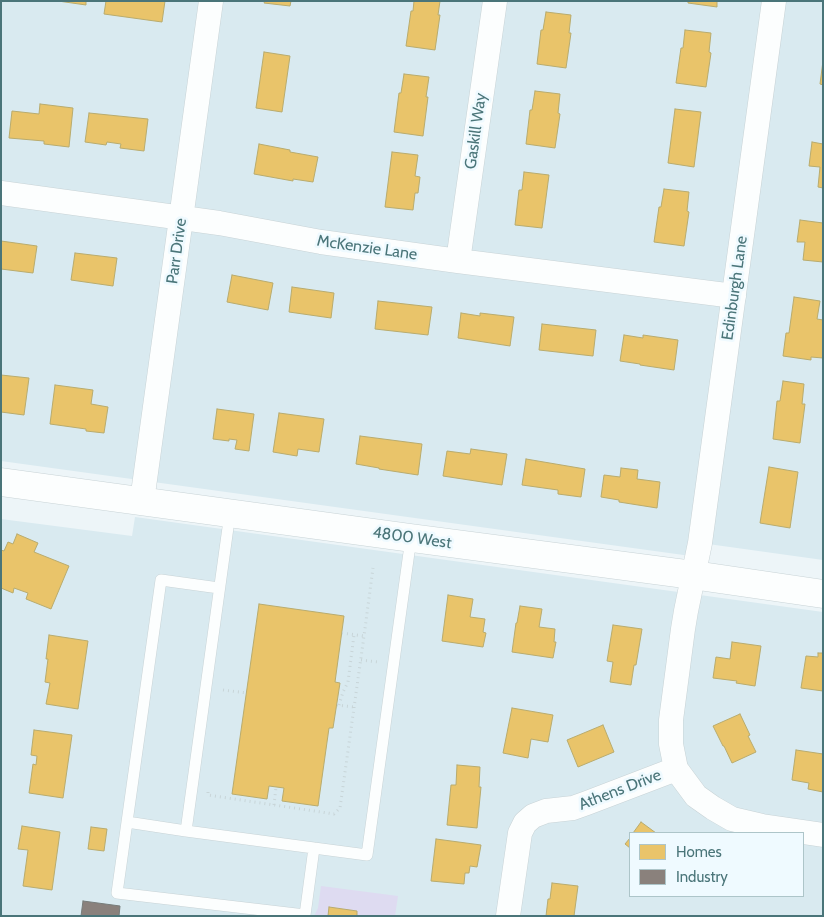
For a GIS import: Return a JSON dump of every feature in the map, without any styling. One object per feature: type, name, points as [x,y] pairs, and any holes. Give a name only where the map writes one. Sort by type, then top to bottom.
[{"type":"street","name":"Parr Drive","points":[[142,501],[211,1]]},
{"type":"street","name":"Gaskill Way","points":[[458,261],[495,1]]},
{"type":"street","name":"Edinburgh Lane","points":[[694,575],[700,543],[774,1]]},
{"type":"street","name":"McKenzie Lane","points":[[1,193],[228,225],[321,242],[734,296]]},
{"type":"street","name":"4800 West","points":[[1,482],[823,594]]},
{"type":"street","name":"Athens Drive","points":[[508,916],[520,833],[525,823],[533,816],[546,811],[573,808],[676,769],[671,744],[671,720],[686,611],[694,575]]},
{"type":"street","points":[[676,769],[696,796],[732,819],[803,832]]},
{"type":"street","points":[[804,832],[823,835]]},
{"type":"lane","points":[[186,831],[230,513]]},
{"type":"lane","points":[[127,822],[367,854],[412,538]]},
{"type":"lane","points":[[219,588],[161,580],[117,893],[305,915],[314,848]]},
{"type":"path","points":[[209,785],[208,795],[334,814],[340,808],[373,568]]},
{"type":"path","points":[[342,633],[364,636]]},
{"type":"path","points":[[354,635],[348,682],[338,705],[354,707]]},
{"type":"path","points":[[361,660],[381,662]]},
{"type":"path","points":[[222,699],[224,690],[247,693]]},
{"type":"path","points":[[274,805],[276,787]]},
{"type":"shaded area","points":[[1,1],[823,1],[823,560],[701,543],[698,557],[1,461]]},
{"type":"shaded area","points":[[135,517],[823,612],[823,916],[1,916],[1,519],[132,536]]},
{"type":"shaded area","points":[[321,886],[398,896],[395,916],[314,916],[318,908]]},
{"type":"building: Homes","points":[[58,1],[86,1],[86,5]]},
{"type":"building: Homes","points":[[106,1],[165,1],[162,22],[104,14]]},
{"type":"building: Homes","points":[[265,1],[291,1],[290,6],[264,3]]},
{"type":"building: Homes","points":[[414,1],[440,1],[435,50],[406,46]]},
{"type":"building: Homes","points":[[688,1],[717,1],[717,7],[688,3]]},
{"type":"building: Homes","points":[[546,12],[571,15],[569,33],[571,33],[566,68],[537,64],[541,30],[543,30]]},
{"type":"building: Homes","points":[[685,30],[711,33],[709,52],[711,53],[706,87],[676,83]]},
{"type":"building: Homes","points":[[264,52],[290,56],[282,112],[256,108]]},
{"type":"building: Homes","points":[[823,61],[823,85],[820,84]]},
{"type":"building: Homes","points":[[404,74],[429,77],[423,136],[394,132],[399,93],[401,93]]},
{"type":"building: Homes","points":[[535,91],[560,94],[558,113],[560,114],[555,148],[526,144],[530,110],[532,110]]},
{"type":"building: Homes","points":[[40,104],[73,108],[69,147],[44,144],[44,141],[9,138],[12,111],[39,114]]},
{"type":"building: Homes","points":[[675,109],[701,112],[694,167],[668,163]]},
{"type":"building: Homes","points":[[89,113],[148,119],[144,151],[120,148],[121,144],[107,142],[106,145],[85,142]]},
{"type":"building: Homes","points":[[812,142],[823,144],[823,188],[818,187],[820,167],[809,166]]},
{"type":"building: Homes","points":[[259,144],[318,157],[313,182],[293,179],[293,181],[254,174]]},
{"type":"building: Homes","points":[[392,152],[418,155],[415,176],[420,177],[418,193],[415,193],[413,210],[385,207]]},
{"type":"building: Homes","points":[[524,172],[549,175],[542,228],[515,225],[519,190],[522,190]]},
{"type":"building: Homes","points":[[664,189],[689,192],[687,211],[689,212],[684,246],[654,242],[659,207],[661,207]]},
{"type":"building: Homes","points":[[800,220],[823,223],[823,262],[803,260],[805,242],[797,242]]},
{"type":"building: Homes","points":[[1,241],[37,246],[33,273],[1,269]]},
{"type":"building: Homes","points":[[75,253],[117,258],[113,286],[71,280]]},
{"type":"building: Homes","points":[[232,275],[273,283],[268,310],[227,302]]},
{"type":"building: Homes","points":[[292,287],[334,293],[331,318],[289,312]]},
{"type":"building: Homes","points":[[794,297],[820,301],[817,319],[823,320],[823,358],[811,357],[811,360],[783,356],[786,333],[789,333]]},
{"type":"building: Homes","points":[[378,301],[432,307],[428,335],[375,329]]},
{"type":"building: Homes","points":[[461,313],[480,316],[480,313],[514,317],[510,346],[458,338]]},
{"type":"building: Homes","points":[[542,324],[596,330],[593,356],[539,350]]},
{"type":"building: Homes","points":[[624,335],[643,338],[643,335],[678,340],[674,370],[620,361]]},
{"type":"building: Homes","points":[[1,375],[29,378],[24,415],[1,412]]},
{"type":"building: Homes","points":[[783,381],[804,384],[802,404],[805,404],[800,443],[773,439],[777,401],[780,401]]},
{"type":"building: Homes","points":[[55,385],[93,390],[91,404],[108,407],[104,433],[50,424]]},
{"type":"building: Homes","points":[[217,409],[254,414],[249,451],[235,449],[237,440],[213,439]]},
{"type":"building: Homes","points":[[279,413],[324,419],[319,452],[298,449],[297,456],[273,452]]},
{"type":"building: Homes","points":[[360,436],[422,444],[418,475],[356,464]]},
{"type":"building: Homes","points":[[471,449],[507,454],[502,485],[443,476],[447,451],[470,454]]},
{"type":"building: Homes","points":[[526,459],[585,469],[581,497],[558,494],[558,490],[522,485]]},
{"type":"building: Homes","points":[[769,467],[798,472],[790,528],[760,523]]},
{"type":"building: Homes","points":[[621,468],[638,470],[637,479],[660,482],[657,508],[601,497],[604,475],[620,477]]},
{"type":"building: Homes","points":[[17,534],[38,543],[34,552],[69,566],[51,609],[26,599],[28,593],[14,588],[13,593],[1,588],[1,550],[4,551],[8,542],[13,544]]},
{"type":"building: Homes","points":[[448,595],[473,599],[470,617],[485,619],[483,632],[486,633],[483,647],[442,641]]},
{"type":"building: Homes","points":[[259,604],[344,616],[335,682],[340,683],[333,728],[329,728],[318,806],[282,801],[284,788],[269,786],[267,799],[232,794]]},
{"type":"building: Homes","points":[[520,606],[542,609],[539,627],[555,629],[554,642],[556,642],[553,658],[512,652]]},
{"type":"building: Homes","points":[[613,625],[642,629],[631,685],[610,682],[613,662],[607,661]]},
{"type":"building: Homes","points":[[49,635],[88,641],[78,709],[46,704],[50,683],[45,682]]},
{"type":"building: Homes","points":[[732,642],[761,646],[755,686],[736,683],[737,681],[713,678],[716,657],[730,659]]},
{"type":"building: Homes","points":[[818,653],[823,653],[823,691],[801,688],[806,656],[818,657]]},
{"type":"building: Homes","points":[[512,708],[553,715],[548,742],[531,739],[528,758],[503,753]]},
{"type":"building: Homes","points":[[740,714],[756,752],[732,763],[713,726]]},
{"type":"building: Homes","points":[[603,725],[614,752],[578,767],[567,740]]},
{"type":"building: Homes","points":[[34,730],[72,735],[63,798],[29,793],[33,764],[36,765],[37,756],[31,755]]},
{"type":"building: Homes","points":[[796,750],[823,754],[823,792],[808,789],[809,783],[792,780]]},
{"type":"building: Homes","points":[[457,765],[480,767],[479,787],[481,787],[477,828],[447,825],[451,785],[456,785]]},
{"type":"building: Homes","points":[[641,822],[655,832],[634,832]]},
{"type":"building: Homes","points":[[22,826],[60,832],[52,890],[23,886],[28,850],[18,849]]},
{"type":"building: Homes","points":[[91,827],[107,829],[104,851],[88,849]]},
{"type":"building: Homes","points":[[436,839],[481,845],[477,867],[470,866],[469,873],[465,873],[464,884],[431,881]]},
{"type":"building: Homes","points":[[629,839],[629,847],[625,844]]},
{"type":"building: Homes","points":[[552,883],[578,886],[574,916],[546,916]]},
{"type":"building: Homes","points":[[329,907],[357,911],[357,916],[328,916]]},
{"type":"building: Industry","points":[[83,901],[120,906],[119,916],[81,916]]}]
